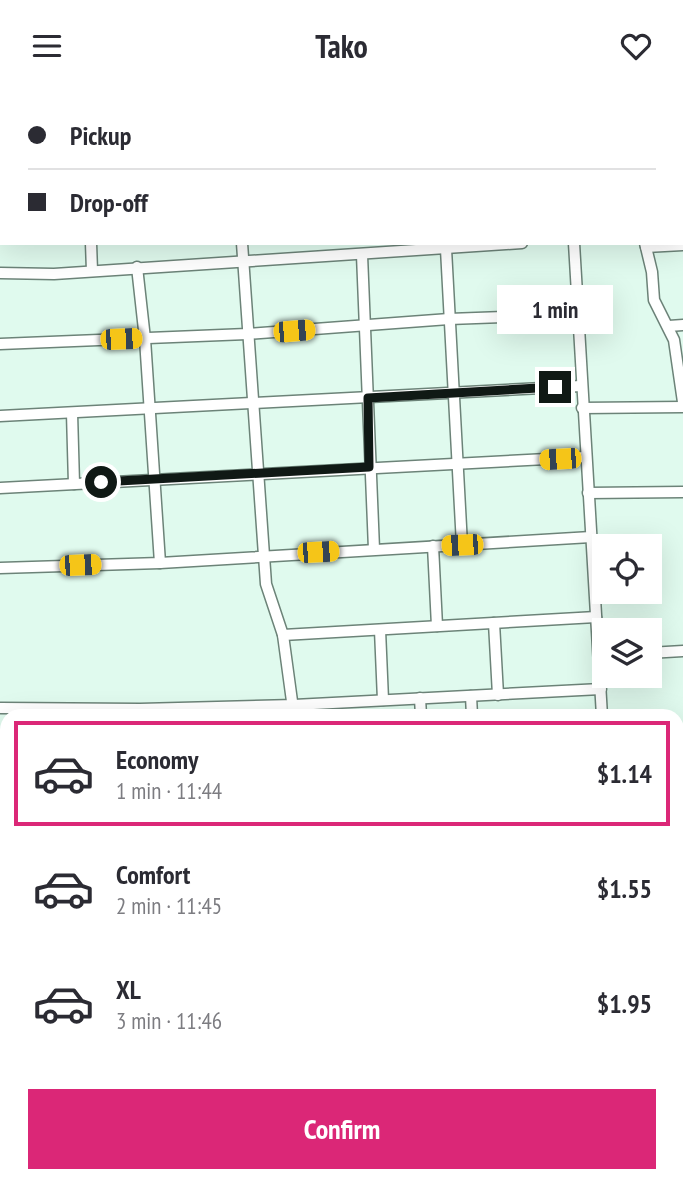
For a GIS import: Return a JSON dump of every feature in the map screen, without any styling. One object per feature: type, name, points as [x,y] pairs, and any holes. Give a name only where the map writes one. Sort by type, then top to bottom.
[{"type":"street","points":[[91,245],[92,271]]},
{"type":"street","points":[[242,245],[263,555],[268,595],[284,635],[294,709]]},
{"type":"street","points":[[0,273],[92,271],[362,255],[405,248],[446,249],[497,245]]},
{"type":"street","points":[[284,635],[596,617],[574,245]]},
{"type":"street","points":[[582,408],[683,405],[674,340],[654,300],[646,245],[683,245]]},
{"type":"street","points":[[446,249],[462,545]]},
{"type":"street","points":[[362,255],[374,549]]},
{"type":"street","points":[[137,267],[145,338],[160,563]]},
{"type":"street","points":[[0,344],[247,334],[449,319],[578,314]]},
{"type":"street","points":[[668,326],[683,325]]},
{"type":"street","points":[[0,416],[581,386]]},
{"type":"street","points":[[72,413],[74,484]]},
{"type":"street","points":[[0,488],[585,457]]},
{"type":"street","points":[[588,493],[683,492]]},
{"type":"street","points":[[0,568],[160,563],[591,537]]},
{"type":"street","points":[[433,546],[437,626]]},
{"type":"street","points":[[494,623],[498,695]]},
{"type":"street","points":[[380,630],[383,700]]},
{"type":"street","points":[[662,652],[683,651]]},
{"type":"street","points":[[303,709],[383,700],[601,689],[602,709]]},
{"type":"street","points":[[471,696],[472,709]]},
{"type":"street","points":[[420,698],[421,709]]},
{"type":"street","points":[[0,708],[140,709]]},
{"type":"route","points":[[101,482],[369,467],[368,398],[555,387]]}]
